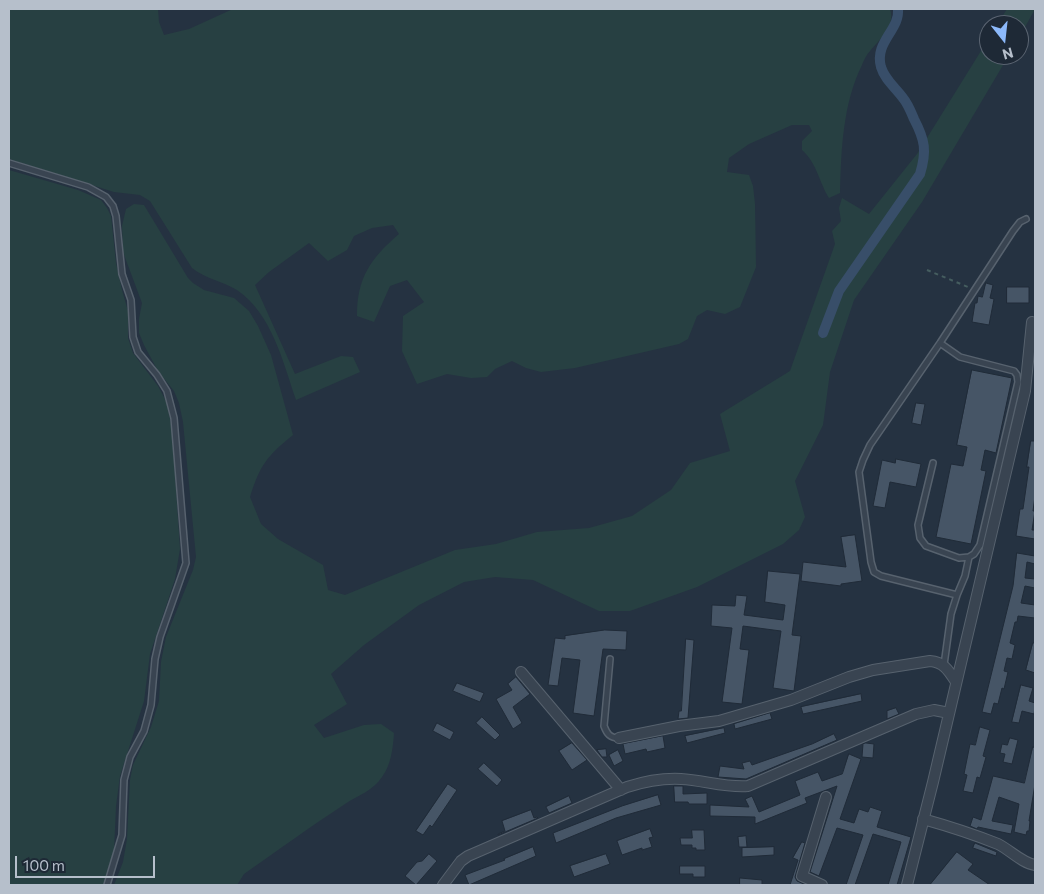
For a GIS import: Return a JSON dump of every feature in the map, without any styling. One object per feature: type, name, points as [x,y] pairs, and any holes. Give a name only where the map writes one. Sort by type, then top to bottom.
[{"type":"street","points":[[907,885],[1025,391],[1032,322]]},
{"type":"street","points":[[620,738],[679,726],[719,721],[791,700],[849,677],[873,670],[937,661],[944,664],[956,682]]},
{"type":"street","points":[[521,672],[621,790]]},
{"type":"street","points":[[443,885],[461,861],[468,856],[621,790],[647,781],[683,779],[738,787],[748,786],[916,714],[934,710],[949,713]]},
{"type":"street","points":[[822,885],[802,876],[826,797]]},
{"type":"street","points":[[922,819],[956,828],[998,845],[1035,866]]},
{"type":"lane","points":[[9,163],[88,187],[106,197],[113,206],[116,216],[122,274],[131,300],[133,337],[138,352],[157,375],[167,391],[174,418],[186,563],[160,637],[155,659],[151,705],[144,731],[130,757],[124,780],[122,835],[107,885]]},
{"type":"lane","points":[[957,595],[881,576],[874,572],[859,472],[870,445],[940,343],[1013,231],[1020,222],[1026,219]]},
{"type":"lane","points":[[933,463],[918,524],[920,538],[926,546],[959,558],[969,557],[974,554],[980,545],[1018,382],[1014,371],[960,357],[940,343]]},
{"type":"lane","points":[[944,664],[952,614],[965,576],[969,557]]},
{"type":"lane","points":[[610,659],[604,726],[606,733],[613,738],[620,738]]},
{"type":"path","points":[[927,270],[974,290]]},
{"type":"green space","points":[[9,9],[158,9],[159,22],[164,35],[189,29],[233,9],[890,9],[891,21],[886,32],[865,58],[851,95],[842,144],[840,193],[829,198],[811,161],[802,150],[802,141],[812,131],[809,125],[792,125],[749,144],[729,158],[727,172],[749,175],[753,186],[755,204],[756,267],[740,307],[725,314],[707,310],[697,316],[688,339],[679,344],[575,368],[541,372],[526,368],[512,361],[495,369],[487,377],[471,378],[447,374],[417,384],[402,351],[403,316],[424,302],[407,280],[390,286],[374,322],[357,316],[359,291],[367,270],[380,252],[399,234],[393,225],[372,228],[354,236],[347,250],[328,261],[309,243],[269,272],[255,285],[295,374],[341,356],[353,357],[360,372],[296,400],[275,340],[259,312],[237,290],[192,268],[150,201],[140,195],[114,192],[9,159]]},
{"type":"green space","points":[[1007,9],[1035,9],[1029,20],[1029,15],[1003,15]]},
{"type":"green space","points":[[979,54],[979,65],[1003,65],[922,202],[854,300],[830,372],[823,425],[795,481],[805,517],[799,530],[783,544],[697,587],[630,611],[599,611],[533,580],[495,577],[464,582],[419,605],[364,645],[331,674],[347,704],[314,725],[324,738],[364,725],[381,724],[394,733],[388,767],[374,786],[244,874],[237,885],[114,885],[123,862],[127,839],[130,780],[133,765],[151,727],[159,701],[161,662],[166,637],[193,570],[196,557],[183,422],[174,391],[158,371],[139,333],[142,303],[123,252],[122,226],[126,209],[134,204],[144,205],[188,278],[204,290],[234,298],[249,311],[258,326],[271,355],[293,435],[271,455],[261,469],[250,497],[261,524],[278,539],[323,565],[328,590],[345,595],[455,550],[496,544],[537,532],[589,528],[632,516],[671,490],[690,463],[730,451],[720,414],[790,371],[835,244],[832,231],[841,221],[839,208],[842,198],[869,214],[917,154]]},
{"type":"green space","points":[[9,170],[78,190],[101,200],[107,208],[111,216],[116,263],[128,311],[128,338],[133,353],[158,386],[167,403],[172,429],[180,549],[175,579],[150,654],[144,701],[120,776],[116,806],[114,851],[103,885],[9,885]]},
{"type":"building","points":[[986,283],[993,285],[990,298],[994,299],[989,325],[972,322],[975,303],[977,303],[978,296],[982,297]]},
{"type":"building","points":[[1007,287],[1029,287],[1029,303],[1007,303]]},
{"type":"building","points":[[972,370],[1012,378],[996,453],[985,450],[981,470],[986,471],[971,544],[936,537],[951,464],[963,466],[967,447],[957,445]]},
{"type":"building","points":[[916,403],[925,404],[921,425],[912,423]]},
{"type":"building","points":[[1031,441],[1035,441],[1035,496],[1033,511],[1035,511],[1032,530],[1035,530],[1035,539],[1016,536],[1020,509],[1023,509]]},
{"type":"building","points":[[896,459],[921,464],[916,487],[890,482],[885,508],[873,506],[882,460],[895,463]]},
{"type":"building","points":[[855,535],[862,581],[841,584],[841,586],[801,581],[803,562],[846,567],[841,537]]},
{"type":"building","points":[[1017,553],[1035,556],[1035,564],[1027,562],[1025,578],[1035,579],[1035,588],[1025,586],[1021,603],[1035,605],[1035,618],[1018,616],[1017,622],[1015,622],[1010,643],[1015,645],[1012,659],[1007,658],[1004,671],[1008,672],[1004,689],[1002,688],[998,704],[994,703],[991,714],[982,712],[1013,586]]},
{"type":"building","points":[[768,571],[800,574],[792,635],[801,636],[794,691],[773,688],[781,631],[743,626],[740,649],[749,650],[742,704],[722,702],[732,628],[711,626],[712,605],[735,606],[736,595],[747,596],[744,615],[783,620],[785,605],[765,602]]},
{"type":"building","points":[[605,630],[627,631],[626,650],[603,649],[594,716],[573,713],[580,660],[562,658],[558,686],[548,685],[555,638],[565,639],[565,636]]},
{"type":"building","points":[[686,639],[694,640],[688,718],[678,719],[679,711],[681,711]]},
{"type":"building","points":[[1033,643],[1035,643],[1035,673],[1026,670]]},
{"type":"building","points":[[516,677],[530,694],[513,707],[522,723],[513,729],[496,699],[512,690],[508,684]]},
{"type":"building","points":[[457,683],[484,693],[480,702],[453,691]]},
{"type":"building","points":[[1021,685],[1033,688],[1029,701],[1035,703],[1034,714],[1022,711],[1019,723],[1012,722]]},
{"type":"building","points":[[861,694],[862,701],[803,714],[801,707]]},
{"type":"building","points":[[896,708],[899,714],[887,719],[887,711]]},
{"type":"building","points":[[770,713],[772,719],[735,729],[734,724]]},
{"type":"building","points":[[482,717],[500,735],[495,740],[476,723]]},
{"type":"building","points":[[437,723],[454,732],[450,740],[433,731]]},
{"type":"building","points":[[980,727],[990,730],[983,756],[986,757],[980,778],[977,777],[973,793],[963,791],[967,775],[964,774],[970,744],[975,745]]},
{"type":"building","points":[[724,728],[725,733],[687,743],[685,736]]},
{"type":"building","points":[[834,734],[837,740],[746,779],[718,777],[720,766],[744,769],[742,763],[750,761],[752,765],[812,744]]},
{"type":"building","points":[[663,736],[665,748],[647,752],[646,749],[625,754],[623,744]]},
{"type":"building","points":[[1010,738],[1018,740],[1012,764],[1003,762],[1005,754],[1000,753],[1002,744],[1007,745]]},
{"type":"building","points":[[572,743],[587,760],[572,770],[559,751]]},
{"type":"building","points":[[863,744],[874,744],[873,758],[862,757]]},
{"type":"building","points":[[1033,747],[1035,748],[1035,784],[1029,831],[1027,831],[1026,835],[1014,832],[1019,804],[999,797],[992,821],[1013,825],[1011,834],[978,827],[977,829],[970,826],[973,817],[981,820],[993,776],[1024,783]]},
{"type":"building","points":[[606,749],[607,757],[602,757],[597,750]]},
{"type":"building","points":[[618,750],[623,761],[614,766],[609,755]]},
{"type":"building","points":[[849,754],[861,759],[840,819],[854,823],[859,809],[868,812],[870,807],[882,811],[877,827],[911,837],[897,885],[888,885],[901,842],[873,834],[855,885],[846,885],[863,835],[837,828],[819,876],[810,872],[837,786],[805,798],[807,803],[755,824],[755,817],[710,816],[710,805],[749,807],[745,799],[752,796],[759,812],[800,795],[795,781],[818,772],[822,781],[842,774]]},
{"type":"building","points":[[484,763],[502,780],[497,786],[478,769]]},
{"type":"building","points":[[448,784],[457,790],[432,827],[430,825],[423,835],[416,831]]},
{"type":"building","points":[[674,786],[683,786],[683,794],[707,793],[707,804],[675,802]]},
{"type":"building","points":[[658,795],[661,805],[616,818],[556,843],[553,833],[622,806]]},
{"type":"building","points":[[569,796],[572,803],[549,813],[546,807]]},
{"type":"building","points":[[531,810],[534,818],[538,818],[498,835],[505,831],[502,821]]},
{"type":"building","points":[[650,829],[653,837],[649,838],[652,847],[642,850],[642,848],[622,855],[617,841]]},
{"type":"building","points":[[692,830],[704,830],[705,850],[696,850],[696,848],[692,848],[692,845],[681,845],[680,838],[692,838]]},
{"type":"building","points":[[746,836],[747,847],[739,847],[738,837]]},
{"type":"building","points":[[802,842],[805,843],[795,877],[797,881],[806,885],[790,885],[798,860],[793,858]]},
{"type":"building","points":[[975,843],[997,852],[996,856],[973,848]]},
{"type":"building","points":[[533,847],[536,856],[469,885],[465,875]]},
{"type":"building","points":[[774,847],[774,855],[742,857],[742,848]]},
{"type":"building","points":[[957,852],[973,864],[968,870],[990,885],[930,885]]},
{"type":"building","points":[[429,854],[437,861],[416,885],[405,876],[417,862],[422,861]]},
{"type":"building","points":[[606,854],[610,864],[574,877],[570,866]]},
{"type":"building","points":[[680,866],[705,866],[705,877],[693,877],[693,874],[680,874]]},
{"type":"building","points":[[740,878],[762,880],[762,885],[740,885]]},
{"type":"waterway","points":[[823,333],[839,291],[920,174],[924,159],[921,133],[906,103],[888,80],[881,67],[881,50],[898,16],[898,9]]}]
